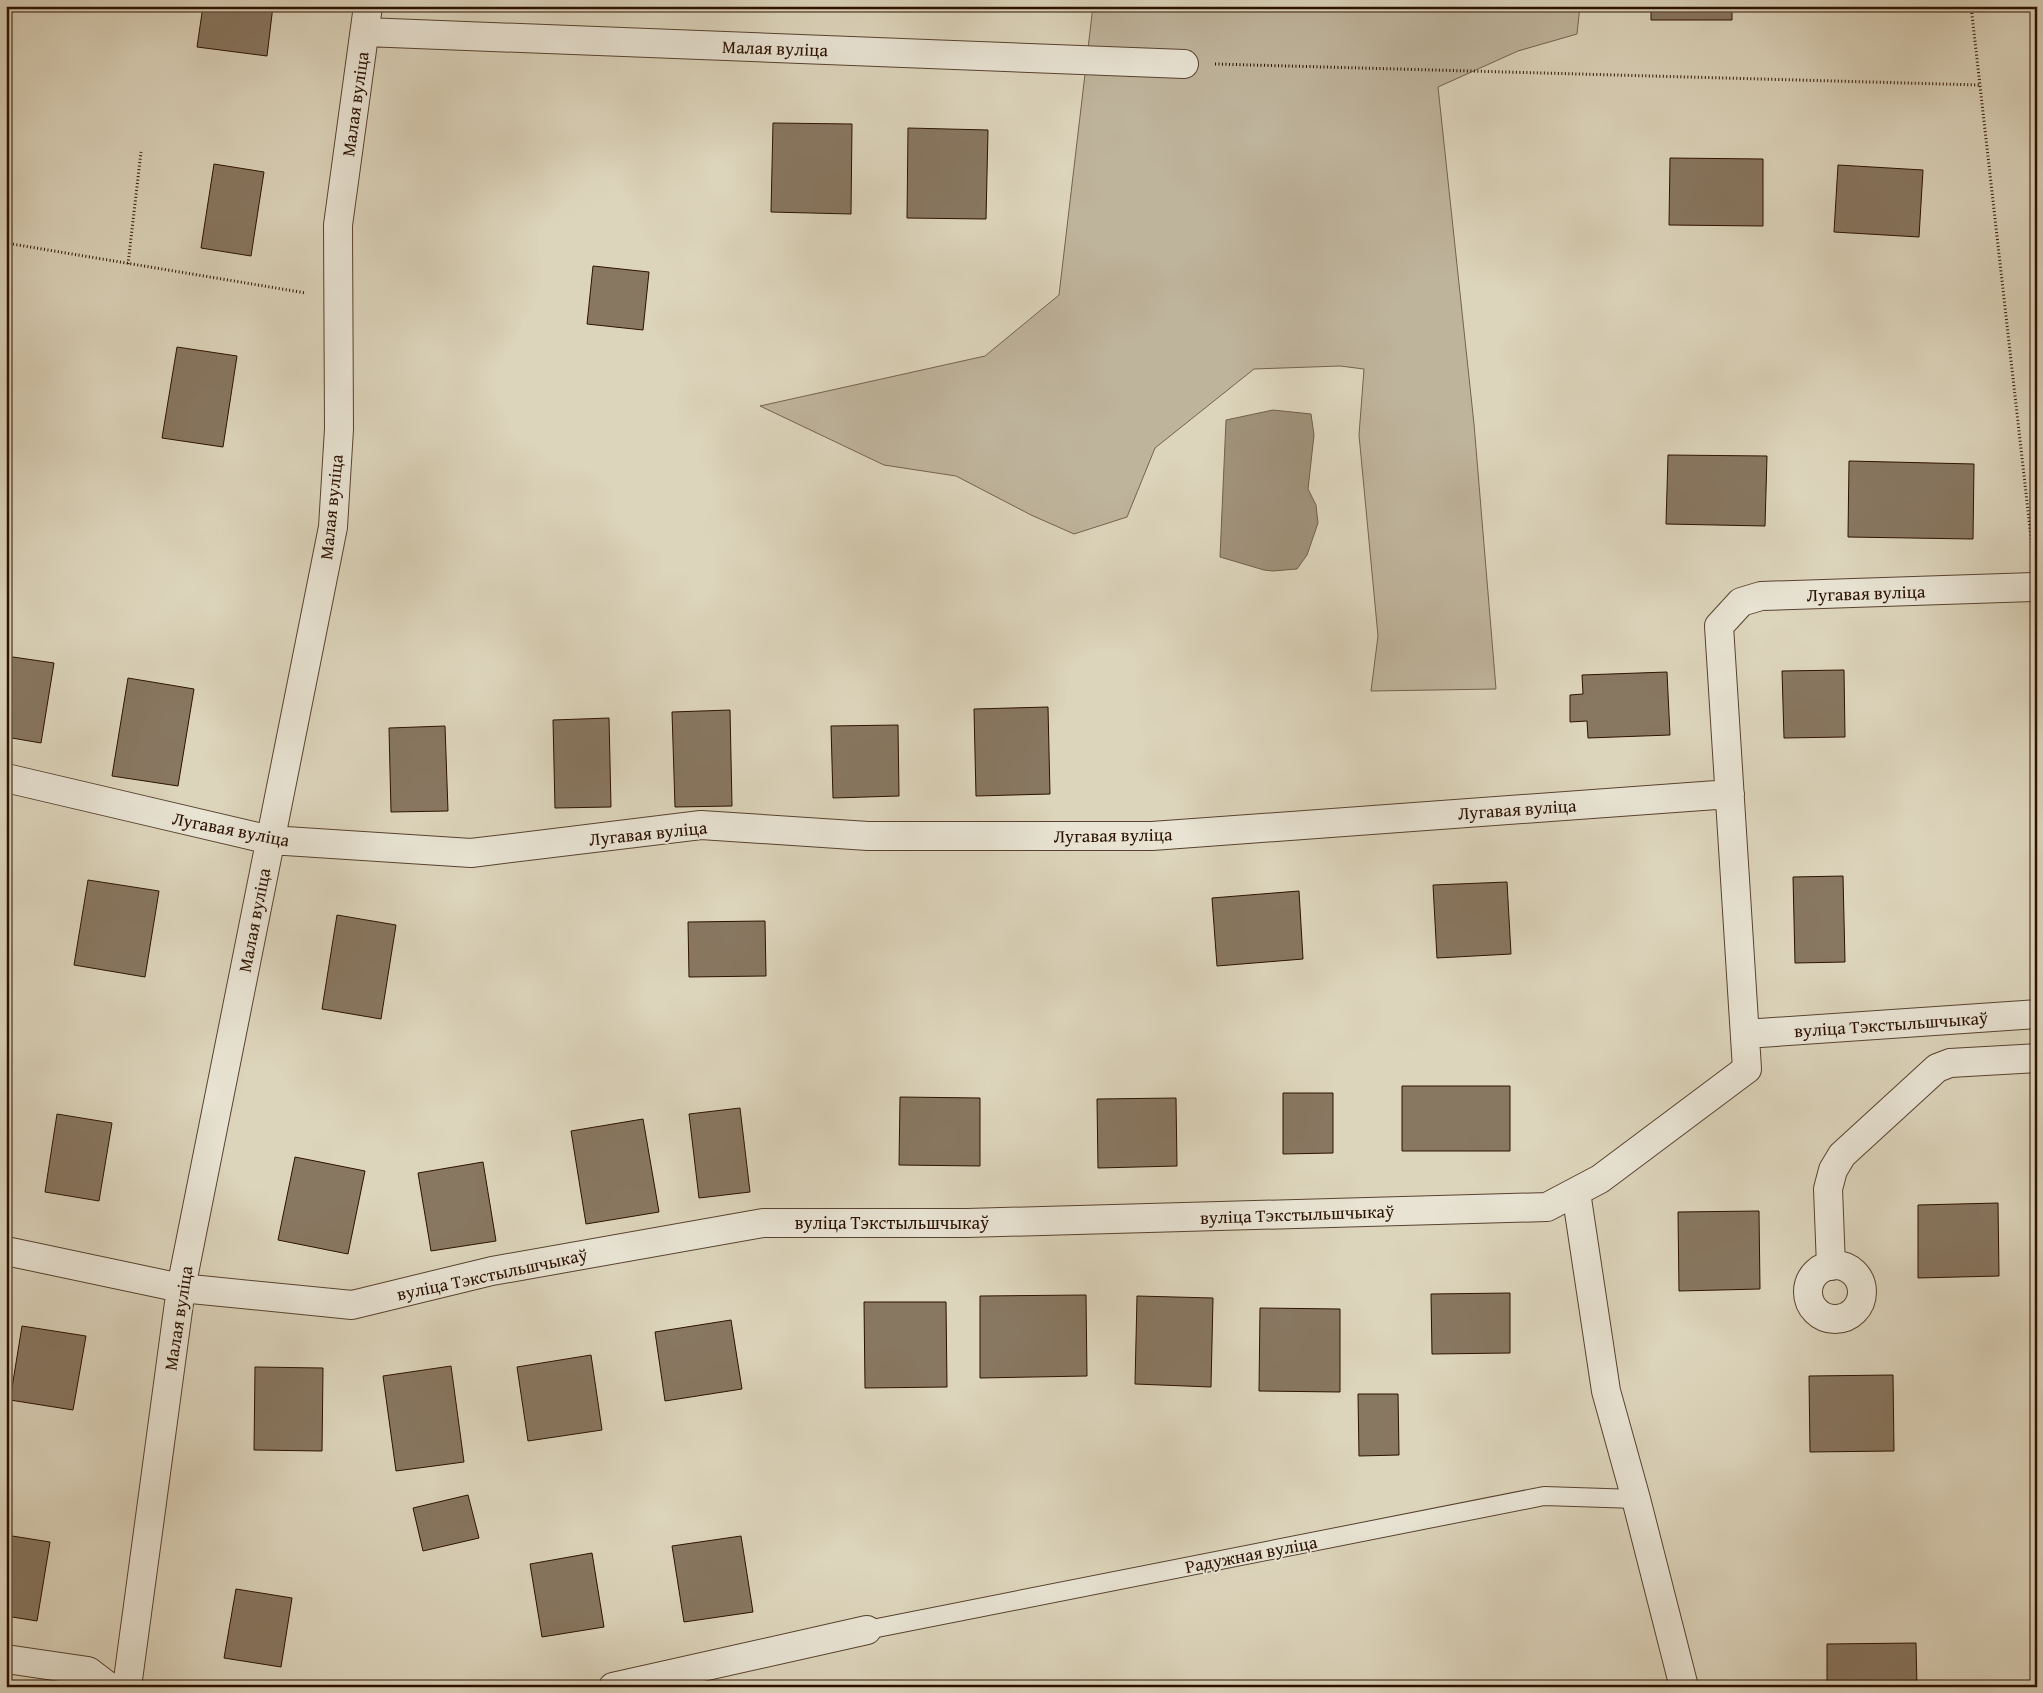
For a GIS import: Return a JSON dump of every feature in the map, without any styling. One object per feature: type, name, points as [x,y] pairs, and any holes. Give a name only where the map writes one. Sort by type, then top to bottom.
[{"type":"street","name":"Малая вуліца","points":[[127,1687],[181,1288],[333,527],[339,429],[338,225],[367,19],[1184,64]]},
{"type":"street","name":"Лугавая вуліца","points":[[6,778],[270,840],[471,852],[701,825],[868,836],[1152,836],[1730,794],[1719,626],[1742,602],[1761,596],[2036,576]]},
{"type":"street","points":[[1730,794],[1745,1034]]},
{"type":"street","name":"вуліца Тэкстыльшчыкаў","points":[[6,1252],[181,1288],[352,1305],[492,1271],[763,1223],[967,1223],[1547,1207],[1600,1179],[1747,1069],[1745,1034],[2037,1014]]},
{"type":"street","points":[[1831,1266],[1828,1189],[1833,1170],[1842,1155],[1936,1068],[1950,1063],[2037,1058]]},
{"type":"street","points":[[1576,1192],[1606,1391],[1684,1687]]},
{"type":"street","points":[[613,1687],[867,1630]]},
{"type":"street","points":[[6,1659],[88,1671],[109,1687]]},
{"type":"lane","name":"Радужная вуліца","points":[[867,1630],[1544,1496],[1636,1499]]},
{"type":"path","points":[[1971,6],[2036,576]]},
{"type":"path","points":[[1184,64],[1979,84]]},
{"type":"path","points":[[128,264],[140,152]]},
{"type":"path","points":[[6,243],[339,299]]},
{"type":"shaded area","points":[[1093,6],[1580,6],[1577,34],[1518,51],[1438,87],[1474,424],[1496,689],[1371,691],[1378,636],[1359,435],[1364,369],[1340,366],[1254,369],[1155,448],[1127,517],[1074,534],[1031,515],[956,476],[884,465],[760,406],[985,356],[1059,295]]},
{"type":"shaded area","points":[[1273,410],[1311,414],[1314,435],[1308,489],[1316,505],[1318,523],[1307,555],[1297,569],[1273,571],[1220,557],[1226,420]]},
{"type":"building","points":[[203,6],[273,6],[267,56],[197,47]]},
{"type":"building","points":[[1651,6],[1732,6],[1732,20],[1651,20]]},
{"type":"building","points":[[1816,6],[1906,6],[1906,10],[1815,9]]},
{"type":"building","points":[[773,123],[852,124],[851,214],[771,212]]},
{"type":"building","points":[[908,128],[988,130],[986,219],[907,218]]},
{"type":"building","points":[[1670,158],[1763,159],[1763,226],[1669,225]]},
{"type":"building","points":[[214,164],[264,172],[251,256],[201,248]]},
{"type":"building","points":[[1838,165],[1923,170],[1919,237],[1834,232]]},
{"type":"building","points":[[593,266],[649,272],[643,330],[587,324]]},
{"type":"building","points":[[177,347],[237,356],[223,447],[162,438]]},
{"type":"building","points":[[1668,455],[1767,456],[1765,526],[1666,524]]},
{"type":"building","points":[[1849,461],[1974,464],[1973,539],[1848,537]]},
{"type":"building","points":[[6,656],[54,663],[41,743],[6,737]]},
{"type":"building","points":[[1844,670],[1845,737],[1784,738],[1782,671]]},
{"type":"building","points":[[1667,672],[1670,735],[1588,738],[1587,721],[1570,722],[1570,695],[1583,694],[1582,675]]},
{"type":"building","points":[[128,678],[194,689],[178,786],[112,776]]},
{"type":"building","points":[[1048,707],[1050,794],[976,796],[974,709]]},
{"type":"building","points":[[730,710],[732,806],[675,807],[672,712]]},
{"type":"building","points":[[609,718],[611,807],[555,808],[553,720]]},
{"type":"building","points":[[898,725],[899,796],[833,798],[831,726]]},
{"type":"building","points":[[445,726],[448,811],[391,812],[389,728]]},
{"type":"building","points":[[1843,876],[1845,962],[1795,963],[1793,877]]},
{"type":"building","points":[[88,880],[159,891],[145,977],[74,965]]},
{"type":"building","points":[[1507,882],[1511,954],[1437,958],[1433,885]]},
{"type":"building","points":[[1299,891],[1303,959],[1217,966],[1212,898]]},
{"type":"building","points":[[337,915],[396,925],[381,1019],[322,1009]]},
{"type":"building","points":[[765,921],[766,976],[689,977],[688,922]]},
{"type":"building","points":[[1402,1086],[1510,1086],[1510,1151],[1402,1151]]},
{"type":"building","points":[[1283,1093],[1333,1093],[1333,1153],[1283,1154]]},
{"type":"building","points":[[900,1097],[980,1098],[980,1166],[899,1165]]},
{"type":"building","points":[[1176,1098],[1177,1166],[1098,1168],[1097,1099]]},
{"type":"building","points":[[740,1108],[750,1192],[699,1198],[689,1114]]},
{"type":"building","points":[[57,1114],[112,1123],[99,1201],[45,1192]]},
{"type":"building","points":[[643,1119],[659,1212],[586,1224],[571,1131]]},
{"type":"building","points":[[295,1157],[365,1171],[348,1254],[278,1240]]},
{"type":"building","points":[[483,1162],[496,1241],[431,1251],[418,1173]]},
{"type":"building","points":[[1998,1203],[1999,1276],[1918,1278],[1918,1205]]},
{"type":"building","points":[[1759,1211],[1760,1289],[1679,1291],[1678,1212]]},
{"type":"building","points":[[1510,1293],[1510,1353],[1432,1354],[1431,1294]]},
{"type":"building","points":[[1086,1295],[1087,1376],[980,1378],[980,1296]]},
{"type":"building","points":[[1137,1296],[1213,1298],[1211,1387],[1135,1384]]},
{"type":"building","points":[[864,1302],[946,1302],[947,1387],[865,1388]]},
{"type":"building","points":[[1260,1308],[1340,1309],[1340,1392],[1259,1391]]},
{"type":"building","points":[[731,1320],[742,1389],[665,1401],[655,1332]]},
{"type":"building","points":[[22,1326],[86,1336],[73,1410],[10,1400]]},
{"type":"building","points":[[591,1355],[602,1430],[528,1441],[517,1367]]},
{"type":"building","points":[[451,1366],[464,1462],[396,1471],[383,1376]]},
{"type":"building","points":[[255,1367],[323,1368],[322,1451],[254,1450]]},
{"type":"building","points":[[1893,1375],[1894,1451],[1810,1452],[1809,1376]]},
{"type":"building","points":[[1358,1394],[1398,1394],[1399,1455],[1359,1456]]},
{"type":"building","points":[[468,1495],[479,1538],[423,1551],[413,1508]]},
{"type":"building","points":[[6,1535],[50,1542],[37,1621],[6,1616]]},
{"type":"building","points":[[741,1536],[753,1612],[684,1622],[672,1546]]},
{"type":"building","points":[[592,1553],[604,1627],[542,1637],[530,1564]]},
{"type":"building","points":[[236,1589],[292,1598],[281,1667],[224,1658]]},
{"type":"building","points":[[1916,1643],[1917,1687],[1827,1687],[1827,1644]]}]
